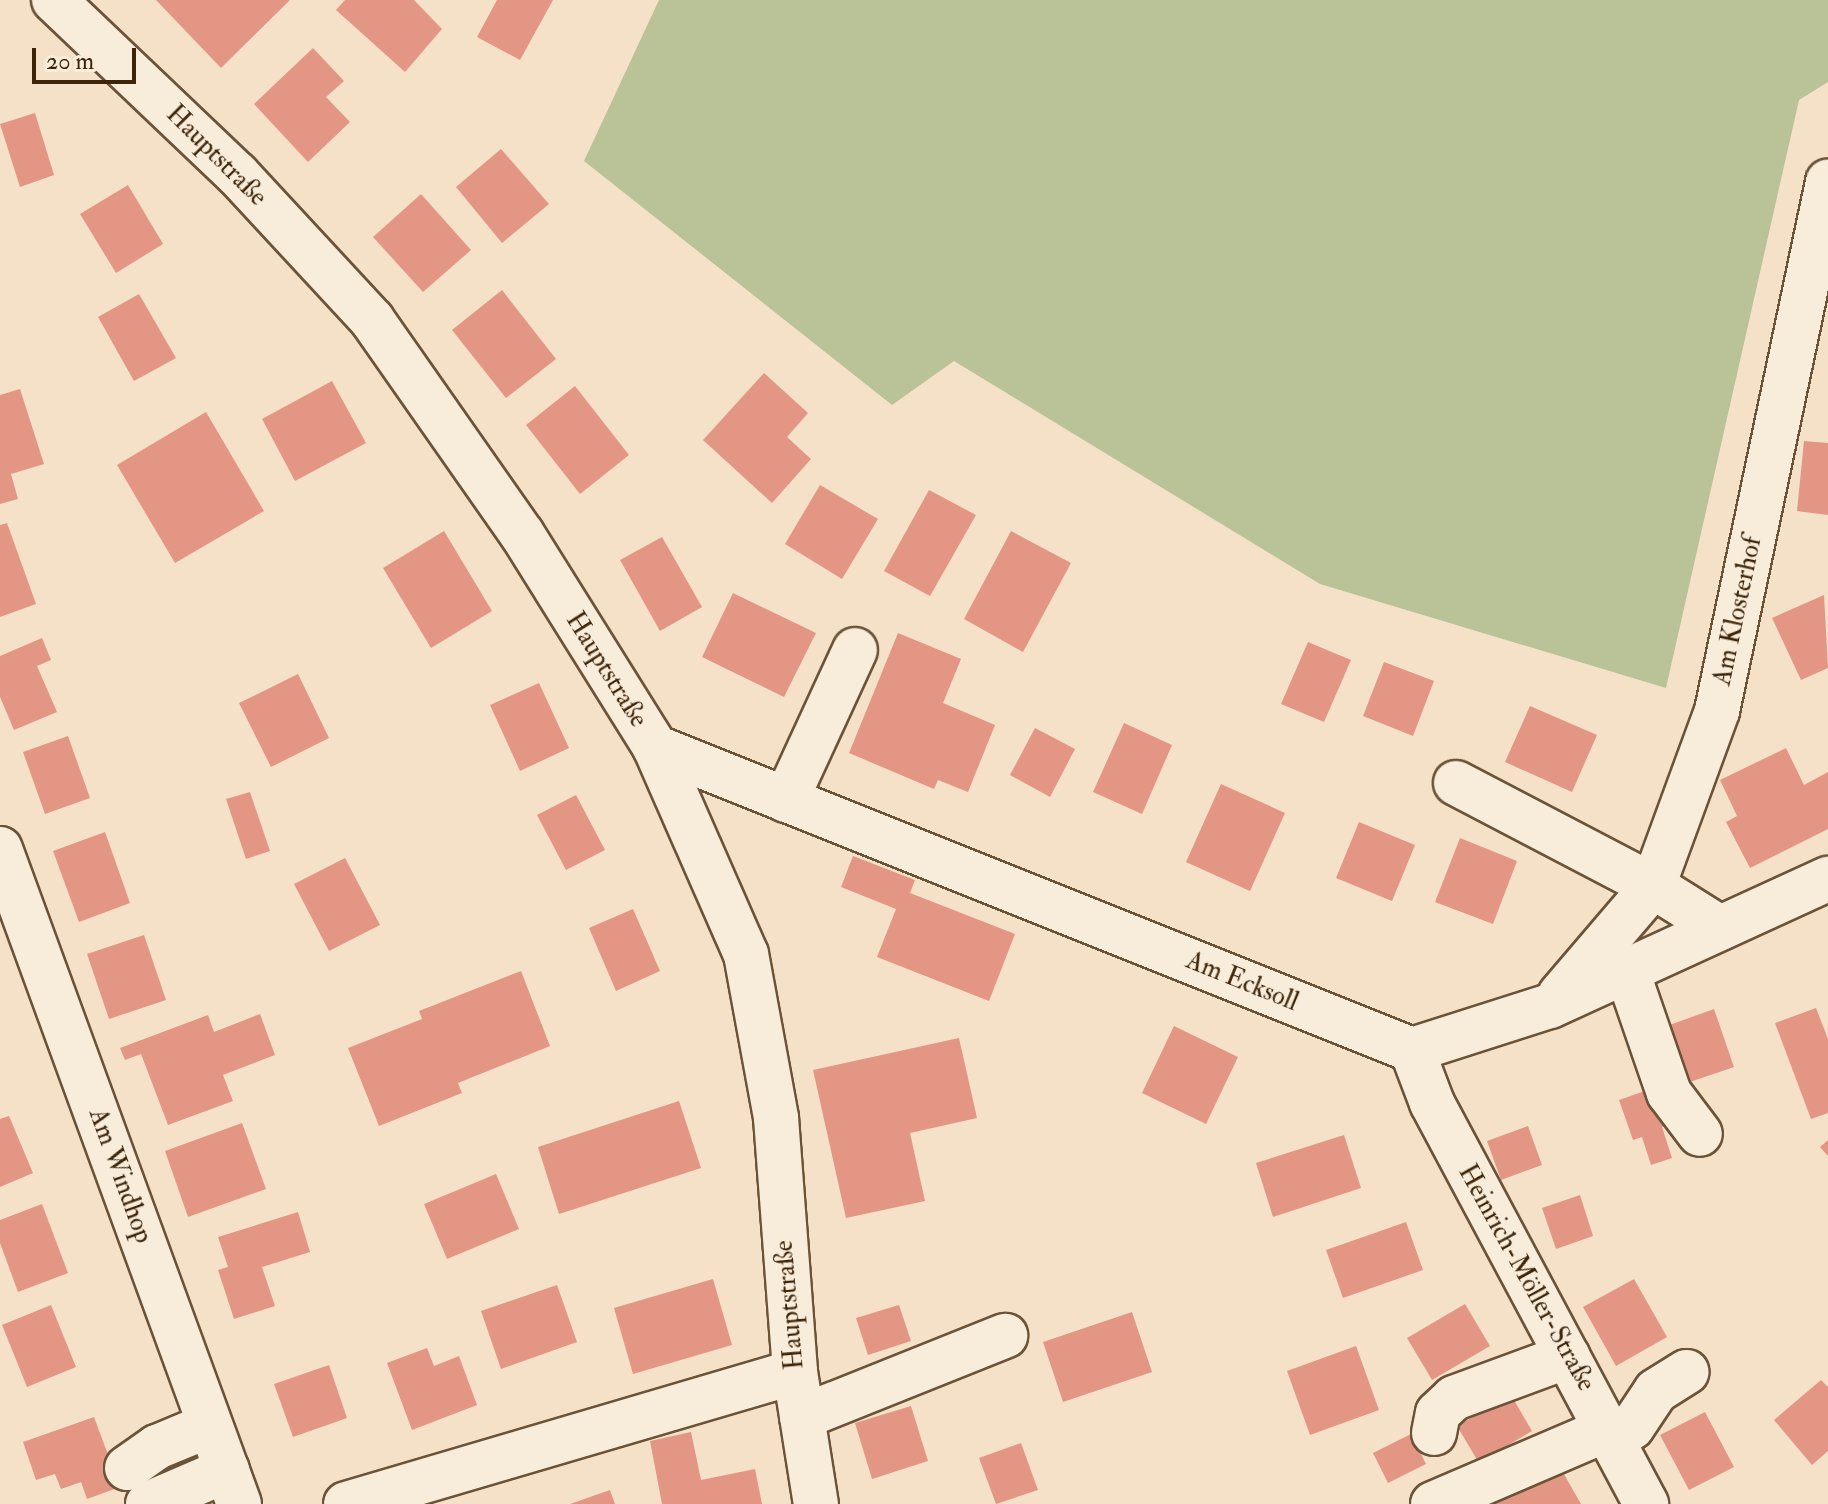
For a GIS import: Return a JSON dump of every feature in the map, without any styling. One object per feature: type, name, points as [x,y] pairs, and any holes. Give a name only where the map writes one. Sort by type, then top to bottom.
[{"type":"street","name":"Hauptstraße","points":[[54,0],[237,174],[372,320],[522,534],[655,747],[746,954],[776,1118],[795,1372],[816,1504]]},
{"type":"street","name":"Am Klosterhof","points":[[1550,1006],[1653,886],[1717,711],[1813,330],[1828,182]]},
{"type":"street","points":[[786,800],[855,650]]},
{"type":"street","name":"Am Ecksoll","points":[[655,747],[1412,1050]]},
{"type":"street","points":[[1456,783],[1653,886],[1720,928]]},
{"type":"street","name":"Am Windhop","points":[[0,849],[233,1487]]},
{"type":"street","points":[[1412,1050],[1550,1006],[1720,928],[1821,893]]},
{"type":"street","points":[[1627,971],[1669,1093],[1700,1134]]},
{"type":"street","name":"Heinrich-Möller-Straße","points":[[1412,1050],[1439,1117],[1646,1504]]},
{"type":"street","points":[[802,1417],[1005,1336]]},
{"type":"street","points":[[1434,1433],[1438,1413],[1454,1398],[1568,1356]]},
{"type":"street","points":[[346,1504],[795,1372]]},
{"type":"street","points":[[1433,1504],[1632,1427],[1656,1391],[1686,1372]]},
{"type":"street","points":[[210,1425],[157,1447],[138,1486],[233,1487]]},
{"type":"green space","points":[[659,0],[1828,0],[1828,82],[1799,100],[1666,688],[1320,584],[954,361],[892,405],[584,161]]},
{"type":"building","points":[[156,0],[290,0],[221,68]]},
{"type":"building","points":[[345,0],[414,0],[442,29],[405,72],[336,10]]},
{"type":"building","points":[[497,0],[553,0],[520,60],[477,37]]},
{"type":"building","points":[[313,48],[344,81],[326,97],[350,122],[308,162],[254,104]]},
{"type":"building","points":[[35,113],[54,175],[20,187],[0,124]]},
{"type":"building","points":[[501,149],[549,204],[502,243],[456,187]]},
{"type":"building","points":[[128,185],[163,244],[116,273],[80,214]]},
{"type":"building","points":[[421,194],[471,250],[423,292],[373,237]]},
{"type":"building","points":[[502,290],[556,359],[506,398],[452,330]]},
{"type":"building","points":[[139,294],[176,358],[134,381],[98,317]]},
{"type":"building","points":[[764,373],[808,413],[787,437],[811,459],[772,503],[703,440]]},
{"type":"building","points":[[332,381],[366,443],[295,481],[262,419]]},
{"type":"building","points":[[575,386],[629,455],[580,494],[526,425]]},
{"type":"building","points":[[20,389],[44,464],[11,474],[18,499],[0,504],[0,395]]},
{"type":"building","points":[[206,412],[264,511],[175,563],[117,465]]},
{"type":"building","points":[[1804,441],[1828,443],[1828,515],[1797,511]]},
{"type":"building","points":[[820,485],[878,519],[842,579],[785,544]]},
{"type":"building","points":[[929,490],[976,515],[930,596],[884,571]]},
{"type":"building","points":[[7,523],[36,604],[0,617],[0,525]]},
{"type":"building","points":[[444,531],[492,611],[431,648],[383,568]]},
{"type":"building","points":[[1011,531],[1071,563],[1023,652],[964,619]]},
{"type":"building","points":[[662,537],[702,607],[660,631],[620,560]]},
{"type":"building","points":[[733,593],[816,633],[784,697],[702,657]]},
{"type":"building","points":[[1824,595],[1828,668],[1801,680],[1772,618]]},
{"type":"building","points":[[898,633],[961,659],[943,703],[995,725],[968,792],[938,780],[934,789],[849,753]]},
{"type":"building","points":[[42,638],[51,660],[37,666],[57,712],[14,730],[0,697],[0,656]]},
{"type":"building","points":[[1308,642],[1351,660],[1324,722],[1281,704]]},
{"type":"building","points":[[1384,662],[1434,681],[1413,736],[1363,716]]},
{"type":"building","points":[[298,674],[329,738],[271,767],[239,703]]},
{"type":"building","points":[[539,683],[569,748],[520,771],[490,705]]},
{"type":"building","points":[[1530,706],[1597,735],[1572,792],[1505,762]]},
{"type":"building","points":[[1124,723],[1172,745],[1142,814],[1093,792]]},
{"type":"building","points":[[1035,728],[1075,749],[1050,797],[1010,775]]},
{"type":"building","points":[[68,736],[90,798],[45,814],[23,752]]},
{"type":"building","points":[[1786,748],[1804,785],[1828,772],[1828,829],[1750,868],[1726,822],[1737,816],[1720,780]]},
{"type":"building","points":[[1221,784],[1285,813],[1250,891],[1186,862]]},
{"type":"building","points":[[250,792],[270,851],[246,859],[226,799]]},
{"type":"building","points":[[576,795],[605,850],[566,870],[537,815]]},
{"type":"building","points":[[1359,822],[1415,845],[1392,901],[1336,878]]},
{"type":"building","points":[[105,832],[130,903],[79,922],[53,851]]},
{"type":"building","points":[[1460,838],[1517,861],[1493,924],[1435,902]]},
{"type":"building","points":[[853,856],[915,880],[910,893],[1015,934],[989,1001],[877,957],[896,909],[841,887]]},
{"type":"building","points":[[345,858],[380,925],[329,951],[294,884]]},
{"type":"building","points":[[633,909],[660,971],[616,991],[589,928]]},
{"type":"building","points":[[144,935],[166,1000],[109,1019],[87,954]]},
{"type":"building","points":[[521,971],[550,1046],[458,1083],[462,1093],[379,1126],[348,1048],[422,1019],[419,1011]]},
{"type":"building","points":[[1816,1008],[1828,1039],[1828,1113],[1811,1119],[1775,1023]]},
{"type":"building","points":[[1714,1009],[1734,1067],[1684,1084],[1664,1027]]},
{"type":"building","points":[[260,1014],[275,1055],[223,1075],[233,1101],[168,1125],[141,1054],[125,1060],[120,1048],[208,1015],[214,1032]]},
{"type":"building","points":[[1174,1026],[1238,1057],[1206,1124],[1142,1093]]},
{"type":"building","points":[[959,1038],[977,1118],[910,1133],[925,1201],[846,1218],[813,1070]]},
{"type":"building","points":[[1659,1086],[1672,1123],[1662,1127],[1672,1158],[1651,1165],[1642,1137],[1633,1140],[1619,1100]]},
{"type":"building","points":[[679,1101],[701,1168],[559,1214],[538,1147]]},
{"type":"building","points":[[9,1116],[33,1173],[0,1187],[0,1119]]},
{"type":"building","points":[[242,1123],[266,1189],[188,1217],[165,1151]]},
{"type":"building","points":[[1528,1126],[1542,1165],[1501,1180],[1487,1141]]},
{"type":"building","points":[[1344,1135],[1361,1188],[1273,1217],[1256,1163]]},
{"type":"building","points":[[1828,1140],[1828,1156],[1820,1147]]},
{"type":"building","points":[[496,1174],[519,1229],[447,1259],[424,1204]]},
{"type":"building","points":[[1580,1195],[1593,1236],[1556,1249],[1542,1208]]},
{"type":"building","points":[[42,1204],[68,1273],[18,1292],[0,1243],[0,1220]]},
{"type":"building","points":[[298,1212],[310,1252],[262,1267],[275,1306],[234,1319],[218,1270],[228,1267],[218,1237]]},
{"type":"building","points":[[1406,1222],[1423,1270],[1343,1298],[1326,1250]]},
{"type":"building","points":[[713,1279],[732,1345],[633,1374],[614,1308]]},
{"type":"building","points":[[1634,1279],[1667,1337],[1616,1366],[1583,1307]]},
{"type":"building","points":[[557,1285],[577,1342],[501,1369],[481,1311]]},
{"type":"building","points":[[1465,1304],[1490,1346],[1432,1380],[1407,1338]]},
{"type":"building","points":[[51,1305],[76,1367],[27,1387],[2,1325]]},
{"type":"building","points":[[899,1305],[911,1341],[868,1355],[856,1318]]},
{"type":"building","points":[[1132,1312],[1152,1372],[1063,1402],[1043,1342]]},
{"type":"building","points":[[1356,1346],[1379,1410],[1310,1435],[1287,1371]]},
{"type":"building","points":[[427,1348],[434,1366],[459,1356],[477,1405],[412,1430],[387,1363]]},
{"type":"building","points":[[329,1365],[347,1418],[293,1437],[274,1384]]},
{"type":"building","points":[[1821,1380],[1828,1387],[1828,1451],[1812,1465],[1774,1420]]},
{"type":"building","points":[[1511,1395],[1532,1431],[1479,1463],[1457,1426]]},
{"type":"building","points":[[911,1406],[928,1461],[872,1479],[855,1423]]},
{"type":"building","points":[[1705,1412],[1734,1467],[1689,1490],[1660,1435]]},
{"type":"building","points":[[94,1417],[120,1487],[87,1499],[81,1482],[61,1489],[55,1474],[36,1480],[23,1442]]},
{"type":"building","points":[[691,1432],[701,1480],[755,1469],[762,1504],[662,1504],[650,1441]]},
{"type":"building","points":[[1411,1434],[1426,1464],[1388,1483],[1373,1453]]},
{"type":"building","points":[[1021,1443],[1038,1490],[996,1504],[979,1458]]},
{"type":"building","points":[[182,1444],[195,1470],[176,1479],[163,1453]]},
{"type":"building","points":[[1557,1462],[1581,1504],[1482,1504]]},
{"type":"building","points":[[610,1490],[615,1504],[570,1504]]}]
